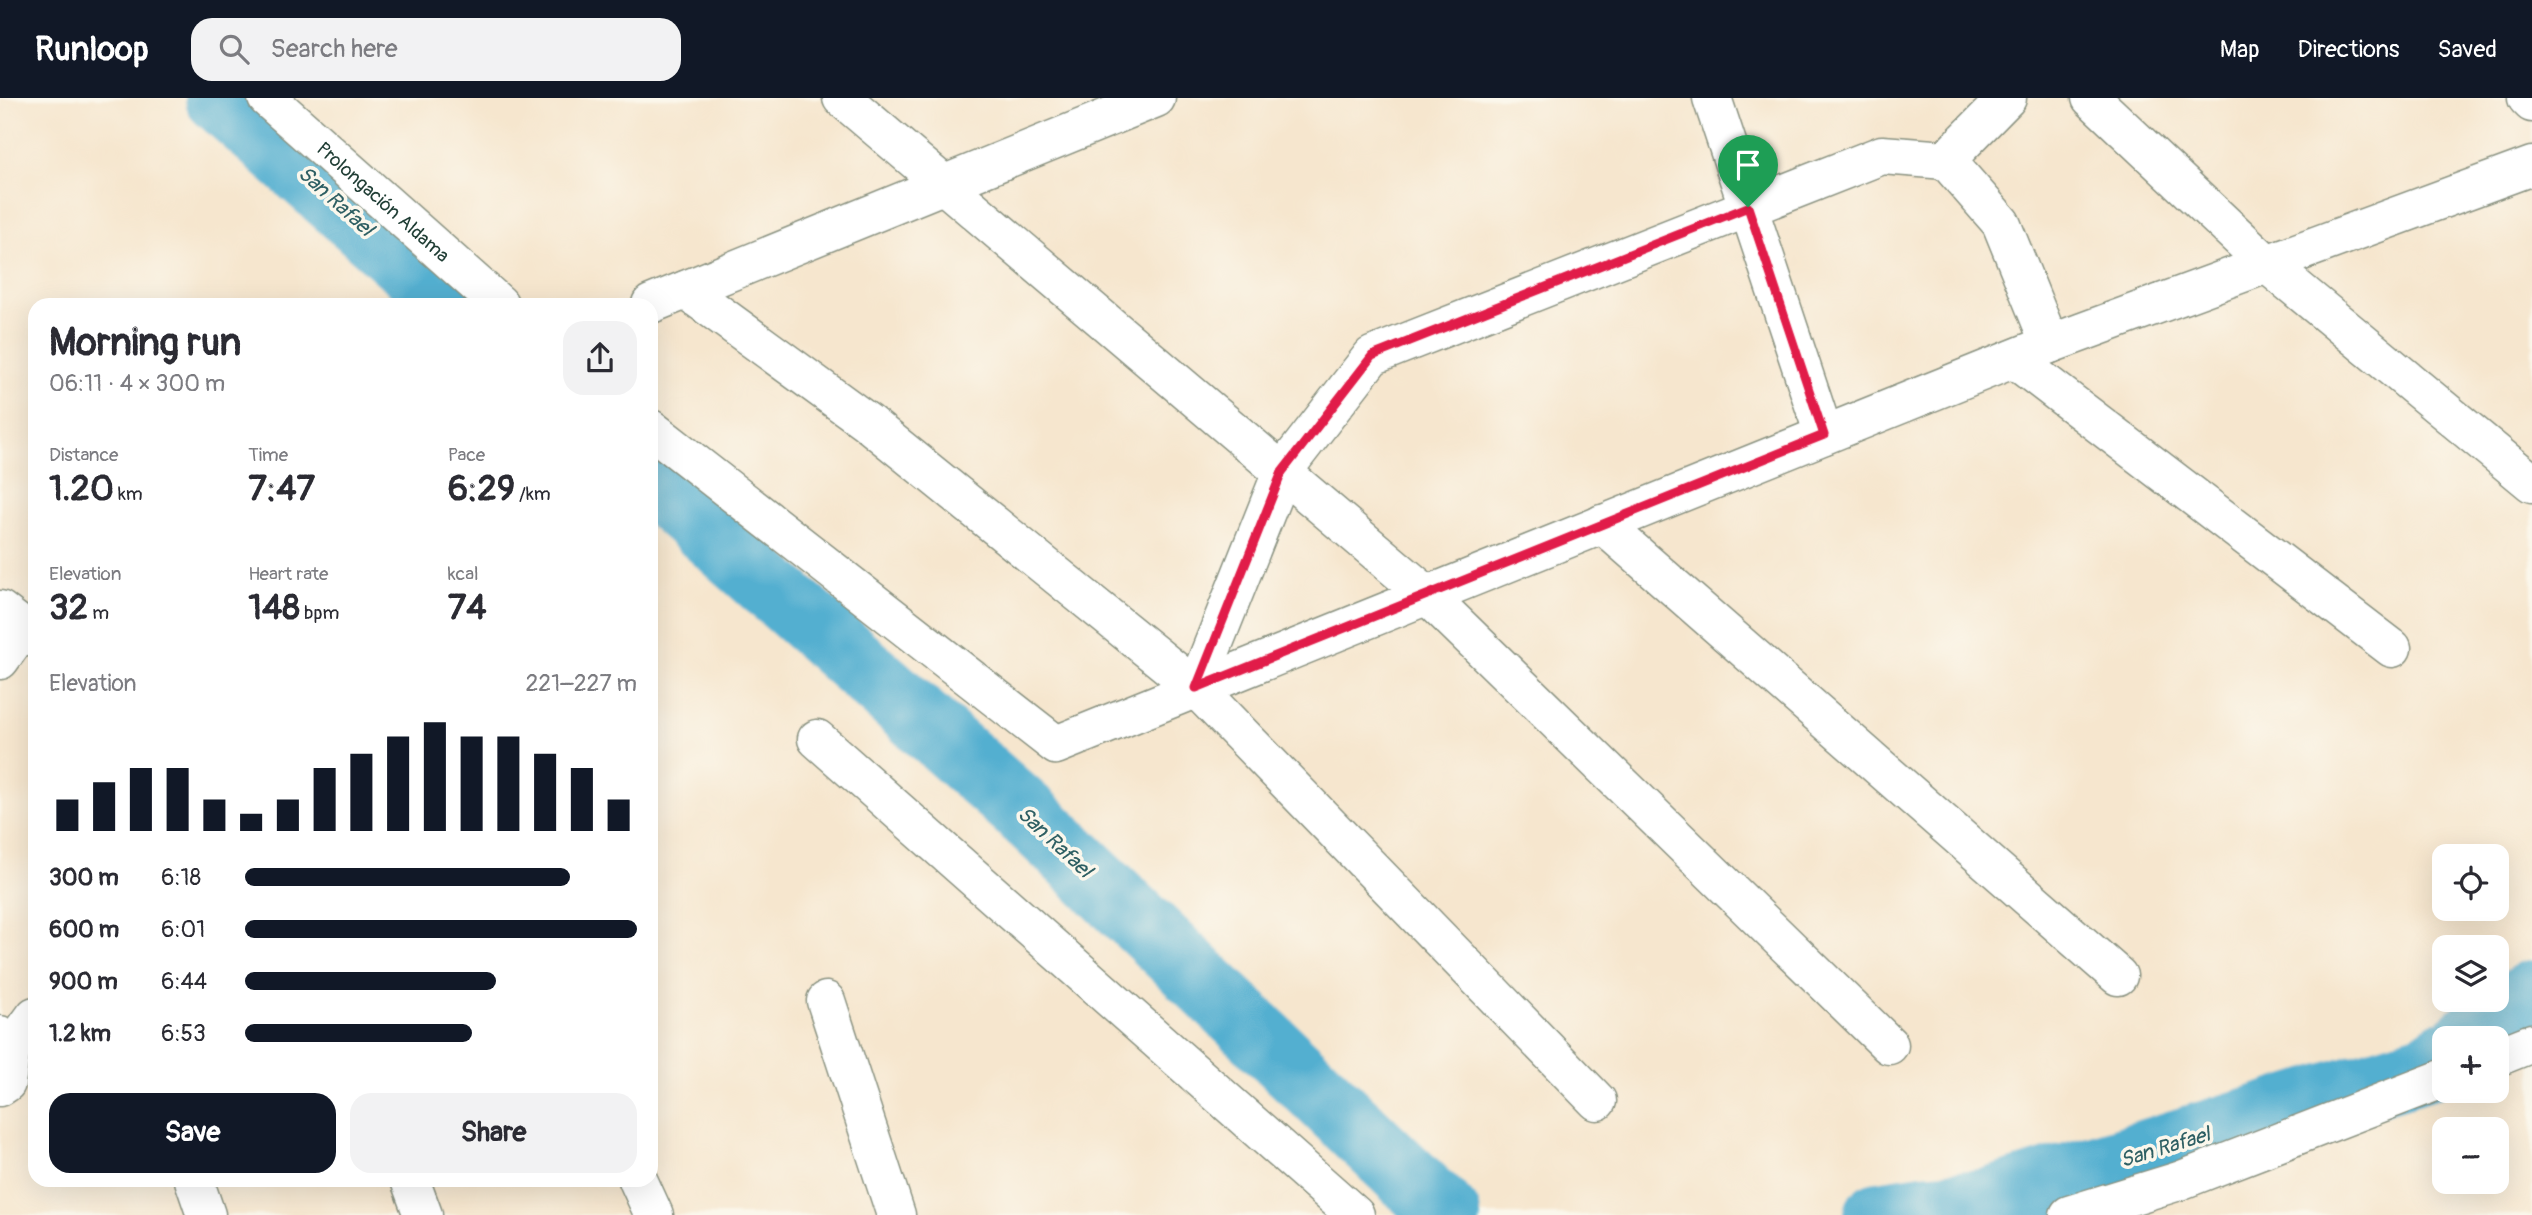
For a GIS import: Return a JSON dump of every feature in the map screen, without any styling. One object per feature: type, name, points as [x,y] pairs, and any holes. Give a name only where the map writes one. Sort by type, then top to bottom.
[{"type":"street","name":"Prolongación Aldama","points":[[267,98],[492,298]]},
{"type":"street","points":[[842,98],[1427,595],[1889,1045]]},
{"type":"street","points":[[658,301],[1156,98]]},
{"type":"street","points":[[1712,98],[1824,435]]},
{"type":"street","points":[[1947,160],[2007,98]]},
{"type":"street","points":[[2091,98],[2267,264],[2532,483]]},
{"type":"street","points":[[2527,98],[2532,103]]},
{"type":"street","points":[[1196,688],[1282,472],[1372,356],[1882,155],[1947,160],[2001,223],[2050,344]]},
{"type":"street","points":[[658,434],[1056,745],[2050,344],[2532,166]]},
{"type":"street","points":[[686,290],[867,422],[1196,688],[1597,1101]]},
{"type":"street","points":[[2014,359],[2392,648]]},
{"type":"street","points":[[1602,524],[2118,976]]},
{"type":"street","points":[[0,660],[19,625]]},
{"type":"street","points":[[817,739],[1355,1215]]},
{"type":"street","points":[[826,1001],[896,1215]]},
{"type":"street","points":[[0,1087],[6,1083],[5,1042],[28,1022]]},
{"type":"street","points":[[2509,1053],[2532,1044]]},
{"type":"street","points":[[2069,1215],[2179,1181],[2432,1083]]},
{"type":"street","points":[[196,1187],[206,1215]]},
{"type":"street","points":[[413,1187],[424,1215]]},
{"type":"street","points":[[641,1187],[654,1215]]},
{"type":"waterway","name":"San Rafael","points":[[219,98],[445,298]]},
{"type":"waterway","name":"San Rafael","points":[[658,487],[1033,820],[1447,1215]]},
{"type":"waterway","name":"San Rafael","points":[[2485,1026],[2532,994]]},
{"type":"waterway","name":"San Rafael","points":[[1878,1215],[1985,1203],[2432,1063]]},
{"type":"route","points":[[1748,207],[1824,435],[1196,688],[1282,472],[1372,356],[1748,207]]}]
